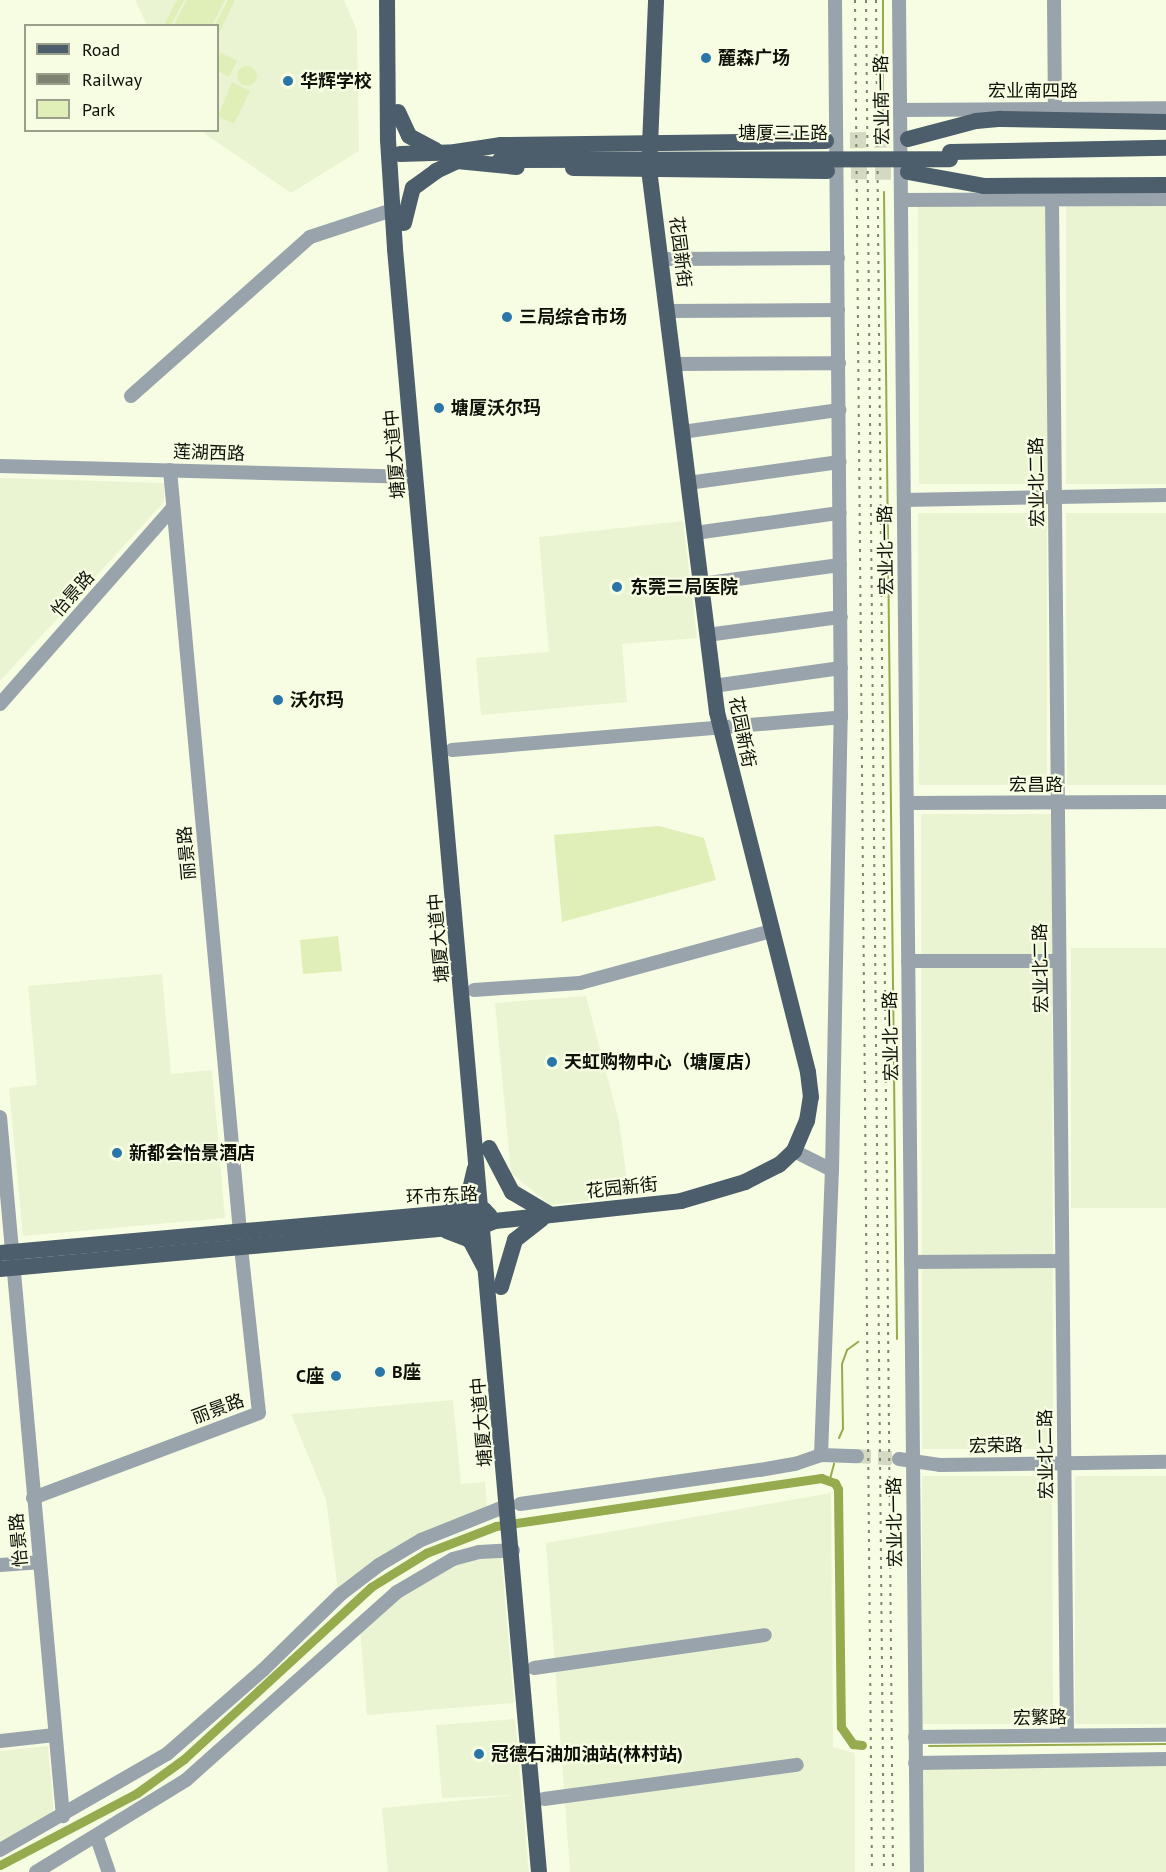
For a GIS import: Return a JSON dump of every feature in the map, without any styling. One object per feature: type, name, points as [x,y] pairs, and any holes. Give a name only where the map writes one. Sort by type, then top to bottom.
[{"type":"main road","name":"塘厦大道中","points":[[387,0],[392,210],[416,477],[483,1148]]},
{"type":"main road","name":"塘厦大道中","points":[[398,0],[398,112],[404,223],[474,990],[488,1219],[515,1509],[539,1872]]},
{"type":"main road","name":"花园新街","points":[[488,1219],[551,1215],[681,1201],[745,1182],[779,1165],[794,1151],[807,1121],[811,1097],[720,727],[713,686],[649,169],[656,0]]},
{"type":"main road","points":[[398,112],[403,127],[414,140],[452,155],[501,167],[827,171]]},
{"type":"main road","points":[[908,139],[967,123],[1001,119],[1166,122]]},
{"type":"main road","points":[[404,223],[413,188],[421,178],[452,155],[501,145],[826,141]]},
{"type":"main road","name":"塘厦三正路","points":[[950,156],[1166,148]]},
{"type":"main road","name":"塘厦三正路","points":[[400,158],[452,155],[1166,159]]},
{"type":"main road","points":[[908,172],[984,186],[1166,185]]},
{"type":"main road","points":[[447,1213],[472,1188],[483,1148]]},
{"type":"main road","points":[[483,1148],[512,1192],[551,1215],[519,1234],[495,1287]]},
{"type":"main road","name":"环市东路","points":[[7,1260],[241,1239],[447,1213],[488,1219]]},
{"type":"main road","name":"环市东路","points":[[241,1239],[440,1229],[488,1219]]},
{"type":"main road","points":[[440,1229],[460,1234],[474,1244],[495,1287]]},
{"type":"main road","name":"塘厦大道中","points":[[516,1543],[534,1668],[550,1872]]},
{"type":"street","points":[[820,1455],[832,1170],[841,717],[834,0]]},
{"type":"street","name":"宏业南一路","points":[[899,0],[902,200]]},
{"type":"street","points":[[1054,0],[1055,108]]},
{"type":"street","name":"宏业南四路","points":[[900,110],[1166,108]]},
{"type":"street","points":[[902,200],[1166,199]]},
{"type":"street","name":"宏业北一路","points":[[902,200],[911,1262],[906,1460],[915,1737],[916,1872]]},
{"type":"street","name":"宏业北二路","points":[[1052,200],[1066,1735]]},
{"type":"street","points":[[131,396],[310,237],[392,210]]},
{"type":"street","points":[[661,259],[838,258]]},
{"type":"street","points":[[667,311],[838,310]]},
{"type":"street","points":[[674,364],[839,363]]},
{"type":"street","points":[[682,432],[839,410]]},
{"type":"street","points":[[688,483],[840,462]]},
{"type":"street","name":"莲湖西路","points":[[0,466],[416,477]]},
{"type":"street","name":"丽景路","points":[[33,1497],[259,1413],[170,470]]},
{"type":"street","points":[[904,500],[1166,495]]},
{"type":"street","name":"怡景路","points":[[0,704],[173,508]]},
{"type":"street","points":[[695,533],[840,513]]},
{"type":"street","points":[[701,584],[840,565]]},
{"type":"street","points":[[707,635],[841,616]]},
{"type":"street","points":[[713,686],[841,668]]},
{"type":"street","points":[[452,750],[841,717]]},
{"type":"street","name":"宏昌路","points":[[907,803],[1166,802]]},
{"type":"street","points":[[474,990],[579,983],[772,931]]},
{"type":"street","points":[[908,961],[1059,961]]},
{"type":"street","name":"怡景路","points":[[0,1117],[7,1260],[33,1497],[63,1816]]},
{"type":"street","points":[[794,1151],[832,1170]]},
{"type":"street","points":[[911,1262],[1062,1261]]},
{"type":"street","points":[[0,1850],[63,1816],[167,1754],[263,1670],[341,1594],[380,1565],[453,1525],[515,1509],[795,1464],[820,1455],[858,1456]]},
{"type":"street","name":"宏荣路","points":[[906,1460],[940,1465],[1166,1462]]},
{"type":"street","points":[[36,1872],[97,1838],[186,1780],[397,1592],[453,1559],[516,1543]]},
{"type":"street","points":[[0,1565],[39,1562]]},
{"type":"street","points":[[534,1668],[765,1635]]},
{"type":"street","points":[[0,1741],[55,1735]]},
{"type":"street","name":"宏繁路","points":[[915,1737],[1166,1735]]},
{"type":"street","points":[[915,1763],[1166,1760]]},
{"type":"street","points":[[544,1799],[797,1765]]},
{"type":"street","points":[[97,1838],[109,1872]]},
{"type":"shaded area","name":"华辉学校","points":[[135,0],[344,0],[357,31],[359,151],[291,193],[202,132],[219,132],[219,24],[147,24]]},
{"type":"shaded area","points":[[918,205],[1047,205],[1047,484],[919,484]]},
{"type":"shaded area","points":[[1066,205],[1166,205],[1166,484],[1066,484]]},
{"type":"shaded area","points":[[0,478],[164,483],[164,502],[0,681]]},
{"type":"shaded area","points":[[918,513],[1047,513],[1047,785],[919,785]]},
{"type":"shaded area","points":[[1066,513],[1166,513],[1166,785],[1067,785]]},
{"type":"shaded area","name":"东莞三局医院","points":[[683,521],[697,638],[622,644],[627,702],[481,715],[476,658],[549,652],[539,537]]},
{"type":"shaded area","points":[[921,814],[1052,814],[1053,1449],[922,1449]]},
{"type":"shaded area","points":[[1071,948],[1166,948],[1166,1208],[1071,1208]]},
{"type":"shaded area","name":"新都会怡景酒店","points":[[162,974],[171,1074],[212,1070],[225,1218],[23,1236],[9,1088],[37,1085],[28,986]]},
{"type":"shaded area","name":"天虹购物中心（塘厦店）","points":[[586,996],[619,1121],[629,1196],[550,1205],[511,1173],[495,1003]]},
{"type":"shaded area","points":[[453,1400],[461,1484],[485,1482],[487,1506],[419,1535],[338,1590],[326,1499],[291,1414]]},
{"type":"shaded area","points":[[922,1476],[1052,1476],[1053,1724],[922,1724]]},
{"type":"shaded area","points":[[1075,1476],[1166,1476],[1166,1724],[1075,1724]]},
{"type":"shaded area","points":[[831,1493],[833,1747],[855,1753],[855,1872],[570,1872],[546,1543]]},
{"type":"shaded area","points":[[501,1555],[514,1703],[367,1715],[360,1630],[400,1596],[455,1564]]},
{"type":"shaded area","points":[[515,1719],[529,1872],[388,1872],[382,1808],[517,1795],[442,1798],[436,1725]]},
{"type":"shaded area","points":[[48,1746],[54,1816],[0,1846],[0,1751]]},
{"type":"shaded area","points":[[922,1766],[1166,1766],[1166,1872],[922,1872]]},
{"type":"green space","points":[[177,0],[184,0],[172,24],[165,24]]},
{"type":"green space","points":[[187,0],[225,0],[213,24],[175,24]]},
{"type":"green space","points":[[228,0],[235,0],[219,34],[219,24],[216,24]]},
{"type":"green space","points":[[220,52],[237,61],[229,77],[219,72]]},
{"type":"green space","points":[[243,66],[251,66],[257,72],[257,80],[251,86],[243,86],[237,80],[237,72]]},
{"type":"green space","points":[[232,82],[250,91],[234,124],[219,116]]},
{"type":"green space","points":[[659,826],[704,838],[716,880],[562,922],[554,835]]},
{"type":"green space","points":[[338,936],[342,971],[303,974],[300,940]]},
{"type":"waterway","points":[[883,0],[883,123]]},
{"type":"waterway","points":[[884,192],[897,1339]]},
{"type":"waterway","points":[[839,1438],[843,1429],[842,1364],[847,1350],[858,1342]]},
{"type":"waterway","points":[[830,1479],[834,1464]]},
{"type":"waterway","points":[[0,1865],[137,1793],[184,1759],[371,1587],[426,1553],[496,1526],[821,1478],[835,1483],[838,1489],[841,1727],[853,1744],[862,1745]]},
{"type":"waterway","points":[[929,1746],[1166,1744]]},
{"type":"tunnel","points":[[826,141],[908,139]]},
{"type":"tunnel","points":[[827,171],[908,172]]},
{"type":"tunnel","points":[[857,1456],[899,1459]]},
{"type":"railway","points":[[855,0],[872,1872]]},
{"type":"railway","points":[[866,0],[884,1872]]},
{"type":"railway","points":[[876,0],[893,1869]]},
{"type":"place","name":"麓森广场","points":[[706,58]]},
{"type":"place","name":"华辉学校","points":[[288,81]]},
{"type":"place","name":"三局综合市场","points":[[507,317]]},
{"type":"place","name":"塘厦沃尔玛","points":[[439,408]]},
{"type":"place","name":"东莞三局医院","points":[[617,587]]},
{"type":"place","name":"沃尔玛","points":[[278,700]]},
{"type":"place","name":"天虹购物中心（塘厦店）","points":[[552,1062]]},
{"type":"place","name":"新都会怡景酒店","points":[[117,1153]]},
{"type":"place","name":"B座","points":[[380,1372]]},
{"type":"place","name":"C座","points":[[336,1376]]},
{"type":"place","name":"冠德石油加油站(林村站)","points":[[479,1754]]}]
